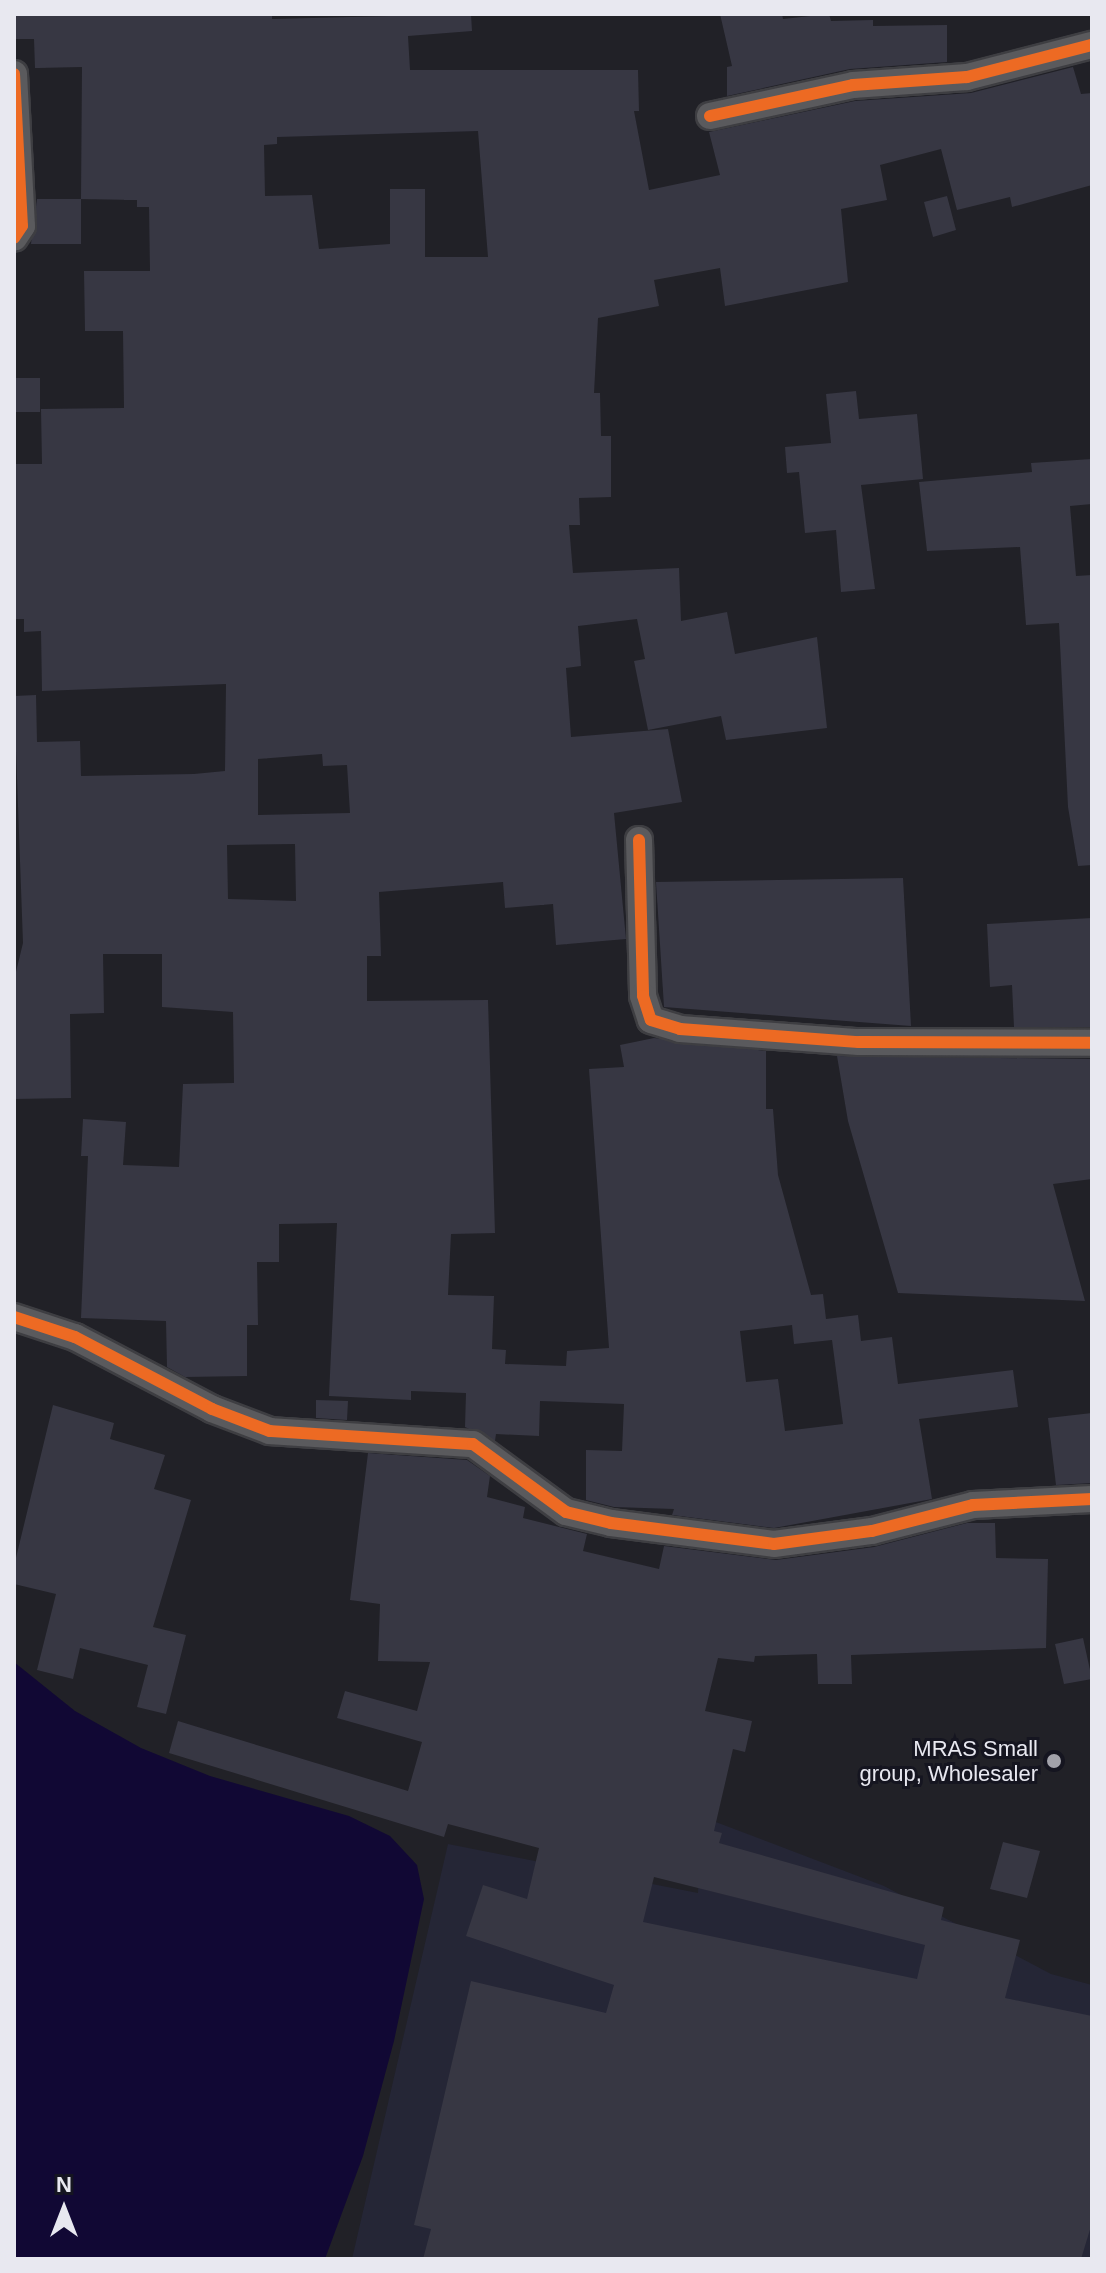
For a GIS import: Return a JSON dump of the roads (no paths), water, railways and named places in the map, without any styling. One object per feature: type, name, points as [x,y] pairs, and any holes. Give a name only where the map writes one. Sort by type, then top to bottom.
[{"type":"street","points":[[710,116],[853,85],[967,77],[1092,45]]},
{"type":"street","points":[[14,74],[22,226],[14,238]]},
{"type":"street","points":[[639,840],[643,996],[651,1020],[680,1029],[859,1042],[1092,1043]]},
{"type":"street","points":[[14,1317],[75,1337],[212,1409],[270,1431],[473,1444],[566,1512],[611,1523],[774,1544],[872,1531],[973,1505],[1092,1499]]},
{"type":"place","name":"MRAS Small group, Wholesaler","points":[[1054,1761]]}]
